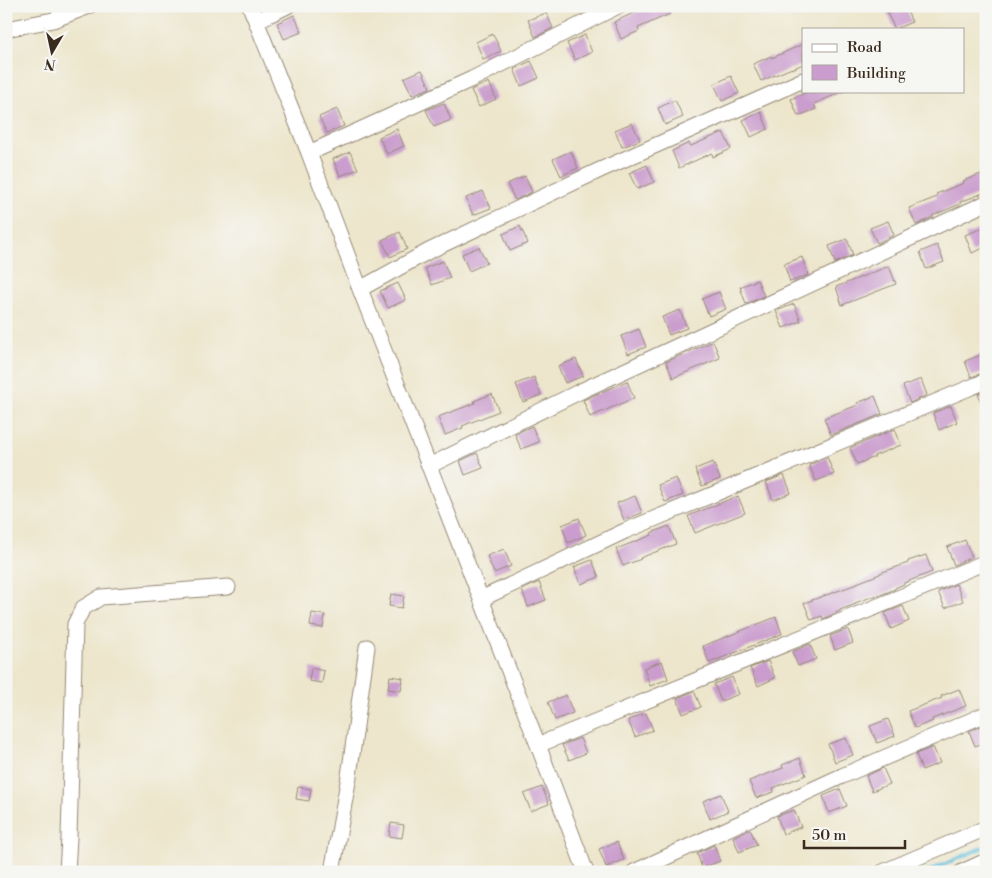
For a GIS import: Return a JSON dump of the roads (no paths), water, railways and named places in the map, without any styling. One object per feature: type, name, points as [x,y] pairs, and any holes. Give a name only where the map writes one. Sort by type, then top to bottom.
[{"type":"street","points":[[6,29],[53,20],[89,6]]},
{"type":"street","points":[[250,6],[309,153],[586,872]]},
{"type":"street","points":[[256,21],[287,6]]},
{"type":"street","points":[[309,153],[472,79],[618,6]]},
{"type":"street","points":[[360,289],[429,251],[591,174],[802,80]]},
{"type":"street","points":[[430,466],[583,390],[986,203]]},
{"type":"street","points":[[481,600],[625,531],[986,381]]},
{"type":"street","points":[[538,745],[986,562]]},
{"type":"street","points":[[67,872],[75,624],[83,608],[101,596],[228,587]]},
{"type":"street","points":[[332,872],[349,776],[367,647]]},
{"type":"street","points":[[634,872],[842,776],[986,714]]},
{"type":"street","points":[[883,872],[986,828]]},
{"type":"street","points":[[962,872],[986,861]]},
{"type":"waterway","points":[[927,872],[986,846]]}]
